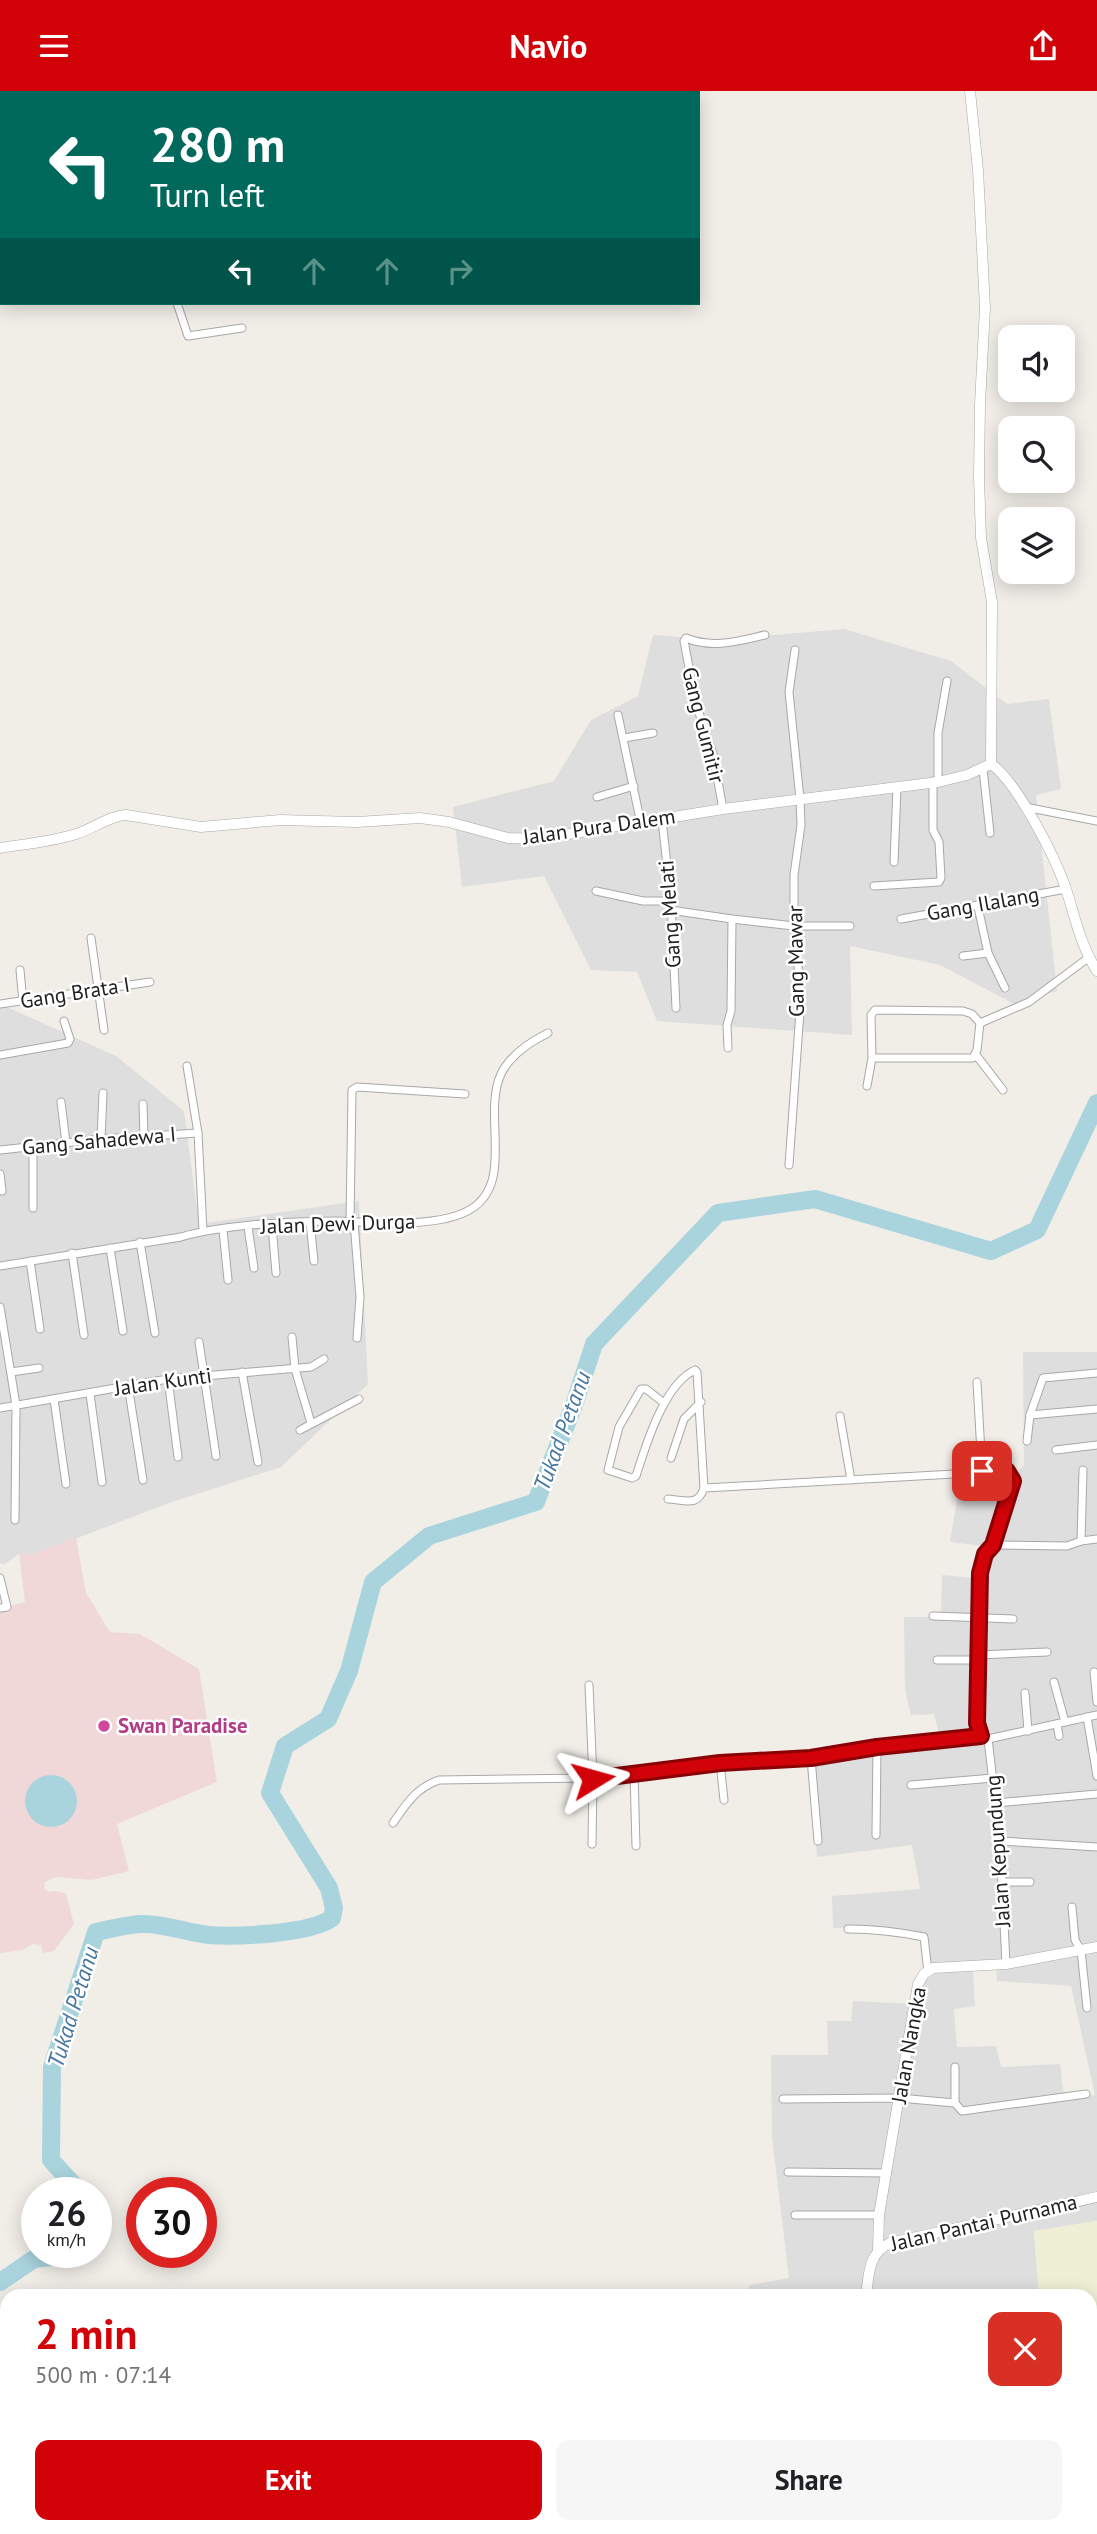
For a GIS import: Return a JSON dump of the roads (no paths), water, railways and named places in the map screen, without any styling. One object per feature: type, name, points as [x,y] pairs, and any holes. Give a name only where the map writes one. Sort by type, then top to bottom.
[{"type":"street","points":[[970,91],[978,170],[985,307],[979,466],[981,538],[992,602],[987,766],[990,834]]},
{"type":"street","points":[[178,305],[188,336],[242,328]]},
{"type":"street","name":"Gang Gumitir","points":[[723,809],[713,754],[696,704],[684,641],[686,639],[707,644],[726,644],[765,635]]},
{"type":"street","name":"Gang Mawar","points":[[789,1165],[801,997],[794,926],[794,875],[801,825],[800,799],[789,692],[795,650]]},
{"type":"street","points":[[874,887],[939,882],[941,879],[939,842],[933,830],[938,733],[947,681]]},
{"type":"street","points":[[618,715],[641,824]]},
{"type":"street","points":[[624,738],[653,733]]},
{"type":"street","points":[[987,766],[1006,775],[1058,870],[1088,958],[1097,971]]},
{"type":"street","name":"Jalan Pura Dalem","points":[[0,848],[66,837],[126,815],[201,827],[279,820],[357,822],[420,818],[449,822],[521,840],[641,824],[723,809],[936,782],[987,766]]},
{"type":"street","points":[[597,797],[634,786]]},
{"type":"street","points":[[894,862],[897,788]]},
{"type":"street","points":[[1024,807],[1097,821]]},
{"type":"street","name":"Gang Melati","points":[[662,820],[671,901],[676,1008]]},
{"type":"street","name":"Gang Ilalang","points":[[901,919],[1066,889]]},
{"type":"street","points":[[596,891],[643,901],[671,901]]},
{"type":"street","points":[[978,907],[988,953],[1005,988]]},
{"type":"street","points":[[670,910],[794,926],[850,926]]},
{"type":"street","points":[[728,1048],[732,919]]},
{"type":"street","points":[[90,938],[104,1030]]},
{"type":"street","points":[[963,956],[988,953]]},
{"type":"street","points":[[980,1023],[1029,1002],[1088,958]]},
{"type":"street","points":[[20,970],[23,1002]]},
{"type":"street","name":"Gang Brata I","points":[[1,1003],[150,982]]},
{"type":"street","points":[[0,993],[1,1003]]},
{"type":"street","points":[[867,1086],[872,1058],[872,1015],[877,1009],[963,1011],[972,1014],[980,1023],[976,1055],[1003,1090]]},
{"type":"street","points":[[0,1055],[68,1043],[70,1039],[64,1021]]},
{"type":"street","name":"Jalan Dewi Durga","points":[[0,1266],[181,1237],[203,1231],[310,1222],[445,1218],[469,1211],[480,1203],[492,1180],[500,1076],[517,1053],[548,1033]]},
{"type":"street","points":[[872,1058],[965,1059],[976,1055]]},
{"type":"street","points":[[187,1066],[198,1133],[203,1231]]},
{"type":"street","points":[[356,1338],[360,1297],[352,1222],[352,1090],[357,1087],[465,1094]]},
{"type":"street","points":[[101,1139],[103,1093]]},
{"type":"street","points":[[61,1102],[66,1143]]},
{"type":"street","points":[[143,1104],[144,1136]]},
{"type":"street","name":"Gang Sahadewa I","points":[[0,1150],[101,1139],[198,1133]]},
{"type":"street","points":[[33,1147],[33,1208]]},
{"type":"street","points":[[0,1174],[2,1191]]},
{"type":"street","points":[[310,1222],[314,1261]]},
{"type":"street","points":[[272,1225],[276,1273]]},
{"type":"street","points":[[248,1227],[254,1268]]},
{"type":"street","points":[[223,1230],[228,1280]]},
{"type":"street","points":[[140,1242],[155,1333]]},
{"type":"street","points":[[110,1248],[124,1331]]},
{"type":"street","points":[[72,1254],[84,1335]]},
{"type":"street","points":[[30,1261],[40,1329]]},
{"type":"street","points":[[0,1307],[16,1405],[15,1520]]},
{"type":"street","points":[[292,1337],[295,1369],[311,1423]]},
{"type":"street","points":[[199,1342],[216,1456]]},
{"type":"street","name":"Jalan Kunti","points":[[0,1408],[168,1378],[311,1367],[324,1359]]},
{"type":"street","points":[[11,1372],[39,1368]]},
{"type":"street","points":[[664,1403],[646,1389],[641,1389],[619,1427],[607,1466],[610,1472],[632,1478],[636,1475],[664,1403],[693,1370],[697,1372],[701,1402],[704,1487],[699,1500],[668,1499]]},
{"type":"street","points":[[242,1372],[257,1462]]},
{"type":"street","points":[[1027,1441],[1030,1415],[1043,1378],[1097,1373]]},
{"type":"street","points":[[168,1378],[178,1457]]},
{"type":"street","points":[[704,1487],[982,1471],[977,1382]]},
{"type":"street","points":[[128,1385],[143,1480]]},
{"type":"street","points":[[90,1394],[102,1482]]},
{"type":"street","points":[[54,1399],[66,1484]]},
{"type":"street","points":[[300,1430],[359,1399]]},
{"type":"street","points":[[671,1458],[675,1438],[684,1419],[701,1402]]},
{"type":"street","points":[[1030,1415],[1097,1409]]},
{"type":"street","points":[[840,1416],[851,1479]]},
{"type":"street","points":[[1056,1450],[1097,1445]]},
{"type":"street","points":[[1081,1541],[1083,1470]]},
{"type":"street","name":"Jalan Kepundung","points":[[982,1471],[1007,1471],[1013,1479],[993,1545],[985,1554],[980,1573],[978,1617],[977,1723],[985,1737],[993,1778],[1000,1842],[1006,1964]]},
{"type":"street","points":[[993,1545],[1067,1546],[1097,1539]]},
{"type":"street","points":[[0,1578],[7,1607],[0,1608]]},
{"type":"street","points":[[933,1616],[1013,1619]]},
{"type":"street","points":[[937,1660],[1047,1652]]},
{"type":"street","points":[[1094,1672],[1097,1702]]},
{"type":"street","points":[[1054,1682],[1065,1722]]},
{"type":"street","points":[[589,1685],[593,1779],[592,1844]]},
{"type":"street","points":[[1025,1693],[1028,1731]]},
{"type":"street","points":[[393,1822],[412,1796],[425,1785],[439,1780],[593,1779],[720,1763],[811,1758],[877,1747],[1028,1731],[1097,1715]]},
{"type":"street","points":[[1087,1717],[1097,1776]]},
{"type":"street","points":[[1057,1724],[1059,1737]]},
{"type":"street","points":[[876,1835],[877,1747]]},
{"type":"street","points":[[811,1758],[818,1841]]},
{"type":"street","points":[[720,1763],[724,1800]]},
{"type":"street","points":[[634,1773],[636,1846]]},
{"type":"street","points":[[911,1785],[993,1778]]},
{"type":"street","points":[[995,1803],[1097,1794]]},
{"type":"street","points":[[1000,1842],[1097,1847]]},
{"type":"street","points":[[1002,1882],[1030,1882]]},
{"type":"street","points":[[1072,1907],[1075,1940],[1081,1950],[1087,2008]]},
{"type":"street","points":[[848,1929],[886,1930],[901,1935],[924,1937],[928,1972]]},
{"type":"street","name":"Jalan Nangka","points":[[878,2250],[879,2214],[918,1984],[933,1968],[1006,1964],[1097,1947]]},
{"type":"street","points":[[955,2067],[955,2103],[959,2110],[1086,2094]]},
{"type":"street","points":[[783,2099],[900,2098],[955,2103]]},
{"type":"street","points":[[788,2172],[887,2173]]},
{"type":"street","name":"Jalan Pantai Purnama","points":[[867,2289],[870,2265],[878,2250],[913,2237],[1097,2197]]},
{"type":"street","points":[[795,2215],[879,2214]]},
{"type":"water","points":[[51,1775],[61,1777],[69,1783],[75,1791],[75,1811],[69,1819],[61,1825],[51,1827],[41,1825],[33,1819],[27,1811],[25,1801],[27,1791],[33,1783],[41,1777]]},
{"type":"waterway","name":"Tukad Petanu","points":[[66,2177],[51,2160],[52,2067],[96,1932],[144,1924],[209,1935],[255,1935],[308,1928],[332,1918],[334,1908],[329,1888],[270,1793],[285,1746],[328,1719],[349,1671],[373,1582],[429,1536],[536,1502],[574,1405],[594,1344],[718,1213],[815,1199],[991,1251],[1037,1230],[1097,1103]]},
{"type":"waterway","name":"Tukad Petanu","points":[[0,2282],[21,2268]]},
{"type":"place","name":"Swan Paradise","points":[[104,1726]]}]
